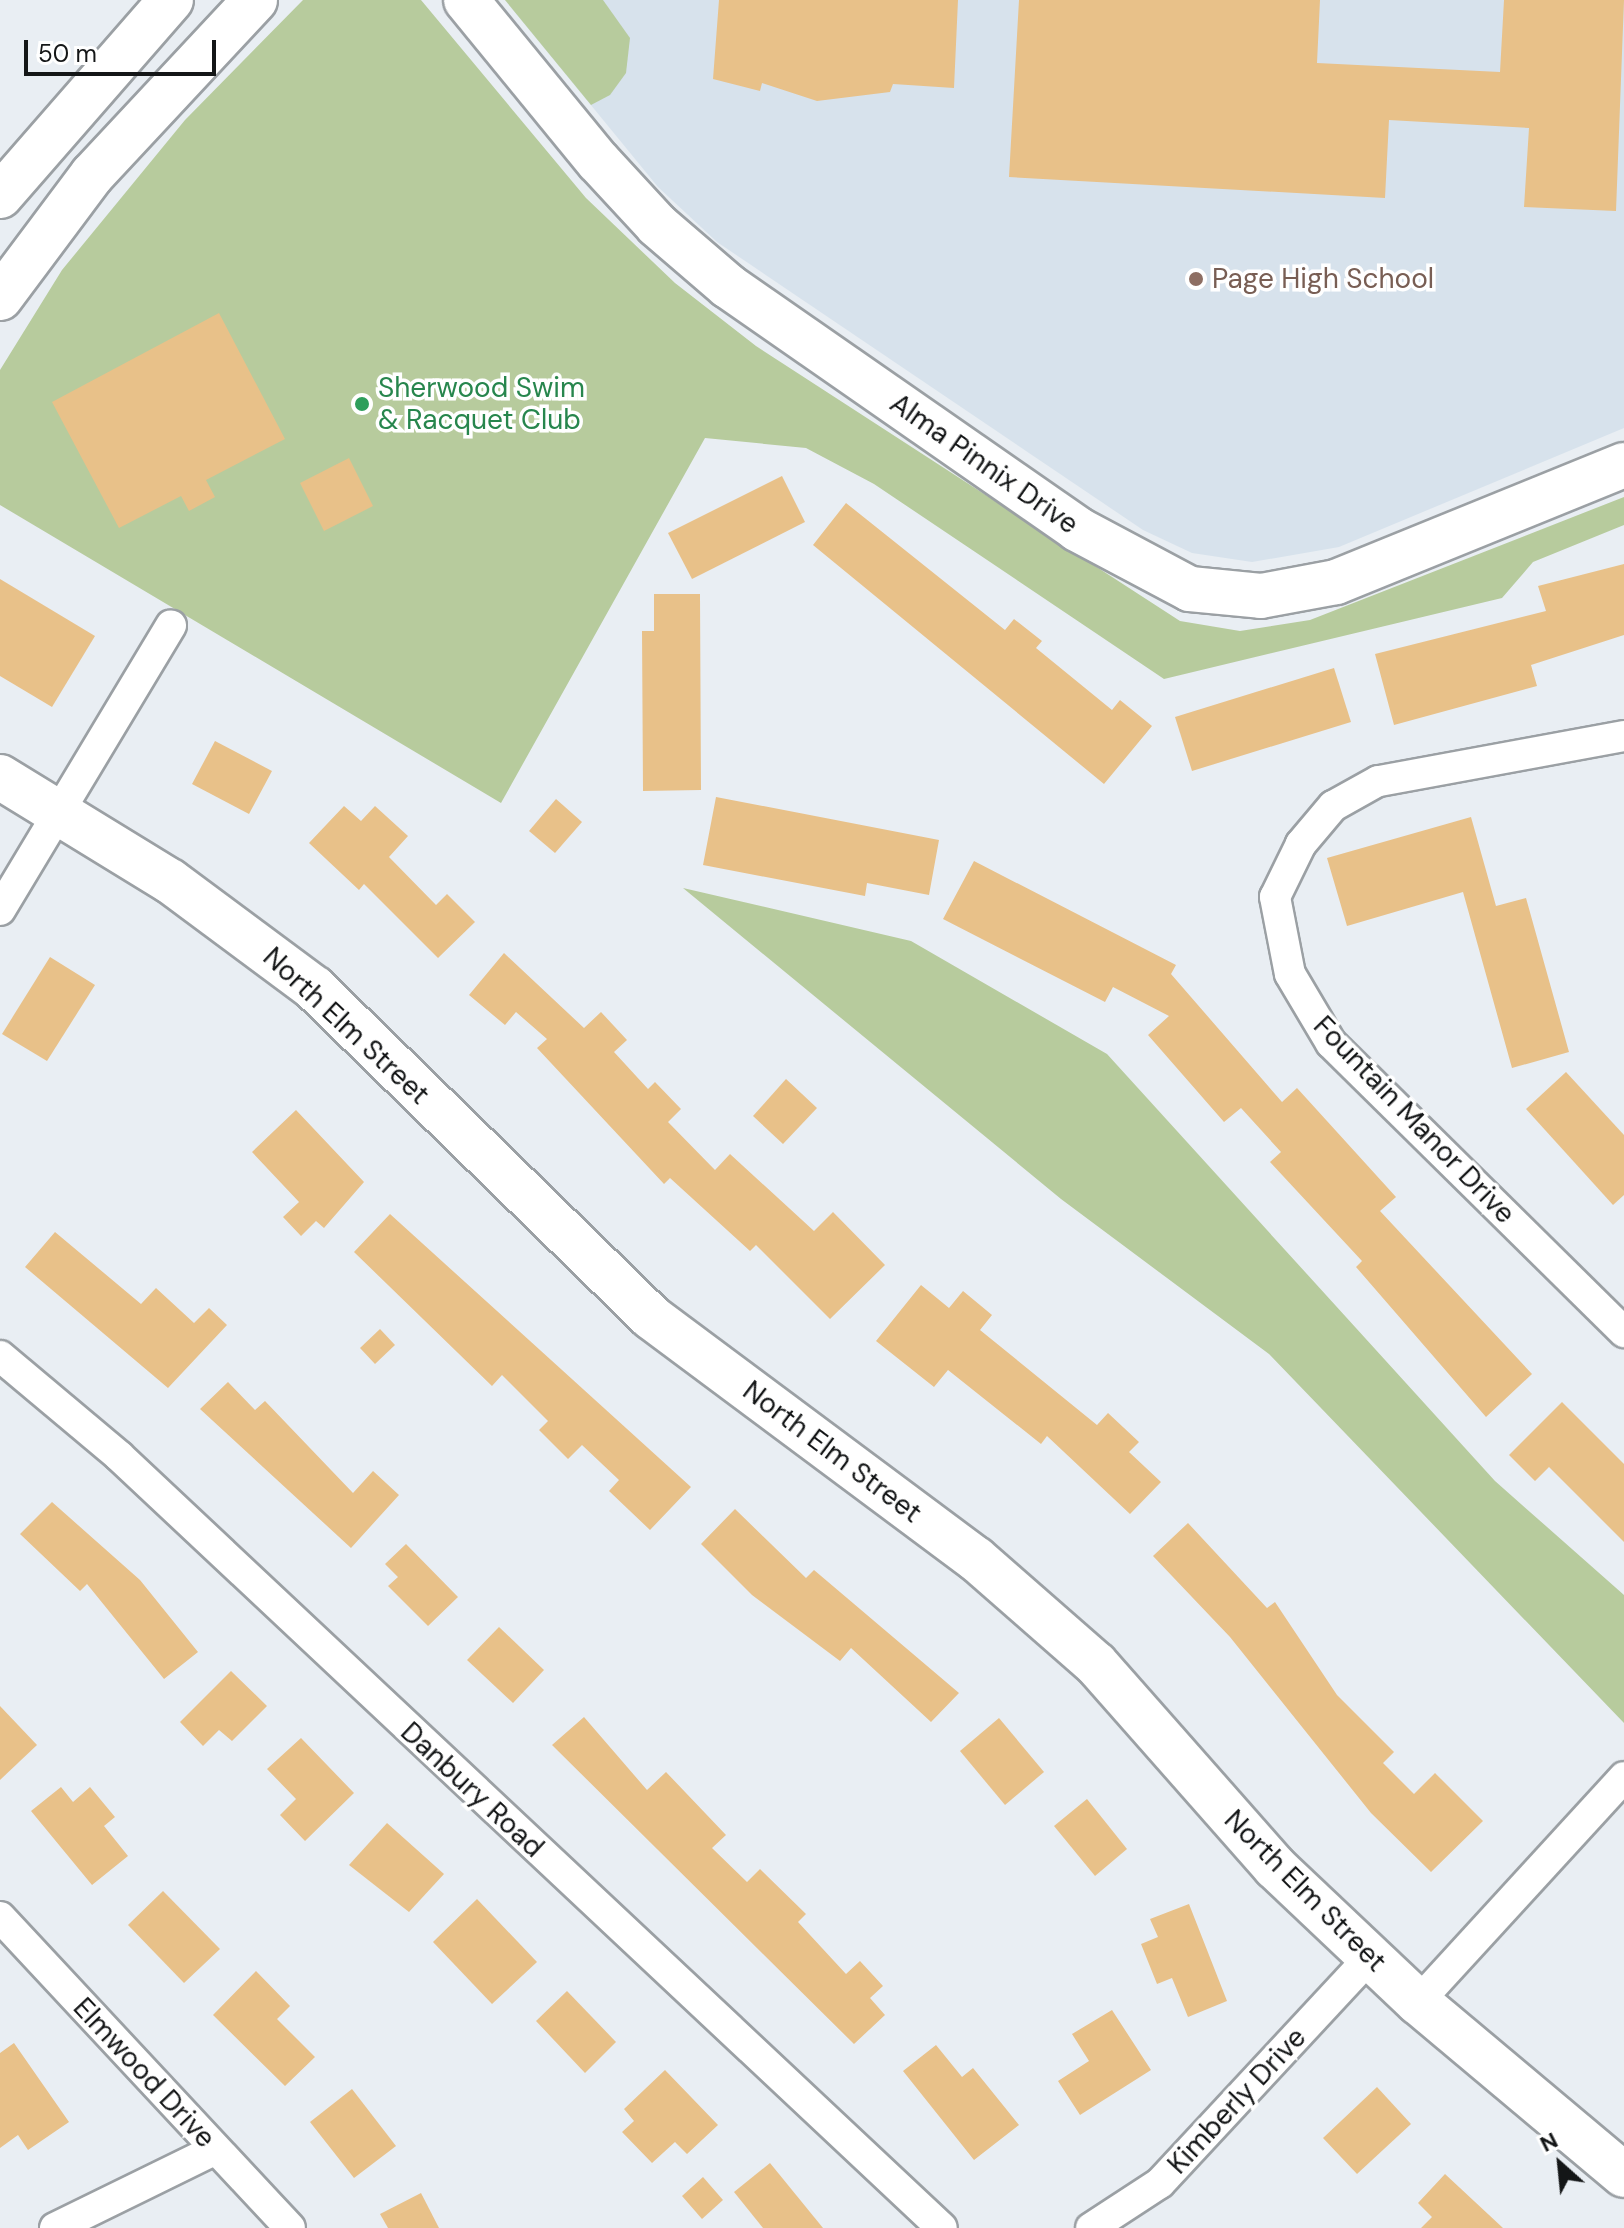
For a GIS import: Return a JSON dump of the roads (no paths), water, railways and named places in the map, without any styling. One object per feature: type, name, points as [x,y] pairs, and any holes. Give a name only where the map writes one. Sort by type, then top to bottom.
[{"type":"main road","points":[[0,196],[171,0]]},
{"type":"main road","points":[[0,298],[92,175],[255,0]]},
{"type":"main road","name":"Alma Pinnix Drive","points":[[466,0],[608,172],[728,286],[1077,529],[1190,589],[1261,596],[1336,582],[1624,465]]},
{"type":"main road","name":"North Elm Street","points":[[0,777],[170,881],[314,988],[651,1317],[998,1578],[1096,1664],[1275,1867],[1369,1958],[1624,2175]]},
{"type":"street","points":[[0,910],[55,809],[171,625]]},
{"type":"street","name":"Fountain Manor Drive","points":[[1624,736],[1378,781],[1333,806],[1301,844],[1275,897],[1290,974],[1331,1043],[1624,1332]]},
{"type":"street","name":"Danbury Road","points":[[0,1356],[119,1456],[942,2228]]},
{"type":"street","points":[[1418,2002],[1624,1777]]},
{"type":"street","name":"Elmwood Drive","points":[[0,1917],[290,2228]]},
{"type":"street","name":"Kimberly Drive","points":[[1091,2228],[1160,2183],[1369,1958]]},
{"type":"street","points":[[55,2228],[214,2150]]},
{"type":"place","name":"Page High School","points":[[1196,279]]},
{"type":"place","name":"Sherwood Swim & Racquet Club","points":[[362,404]]}]
